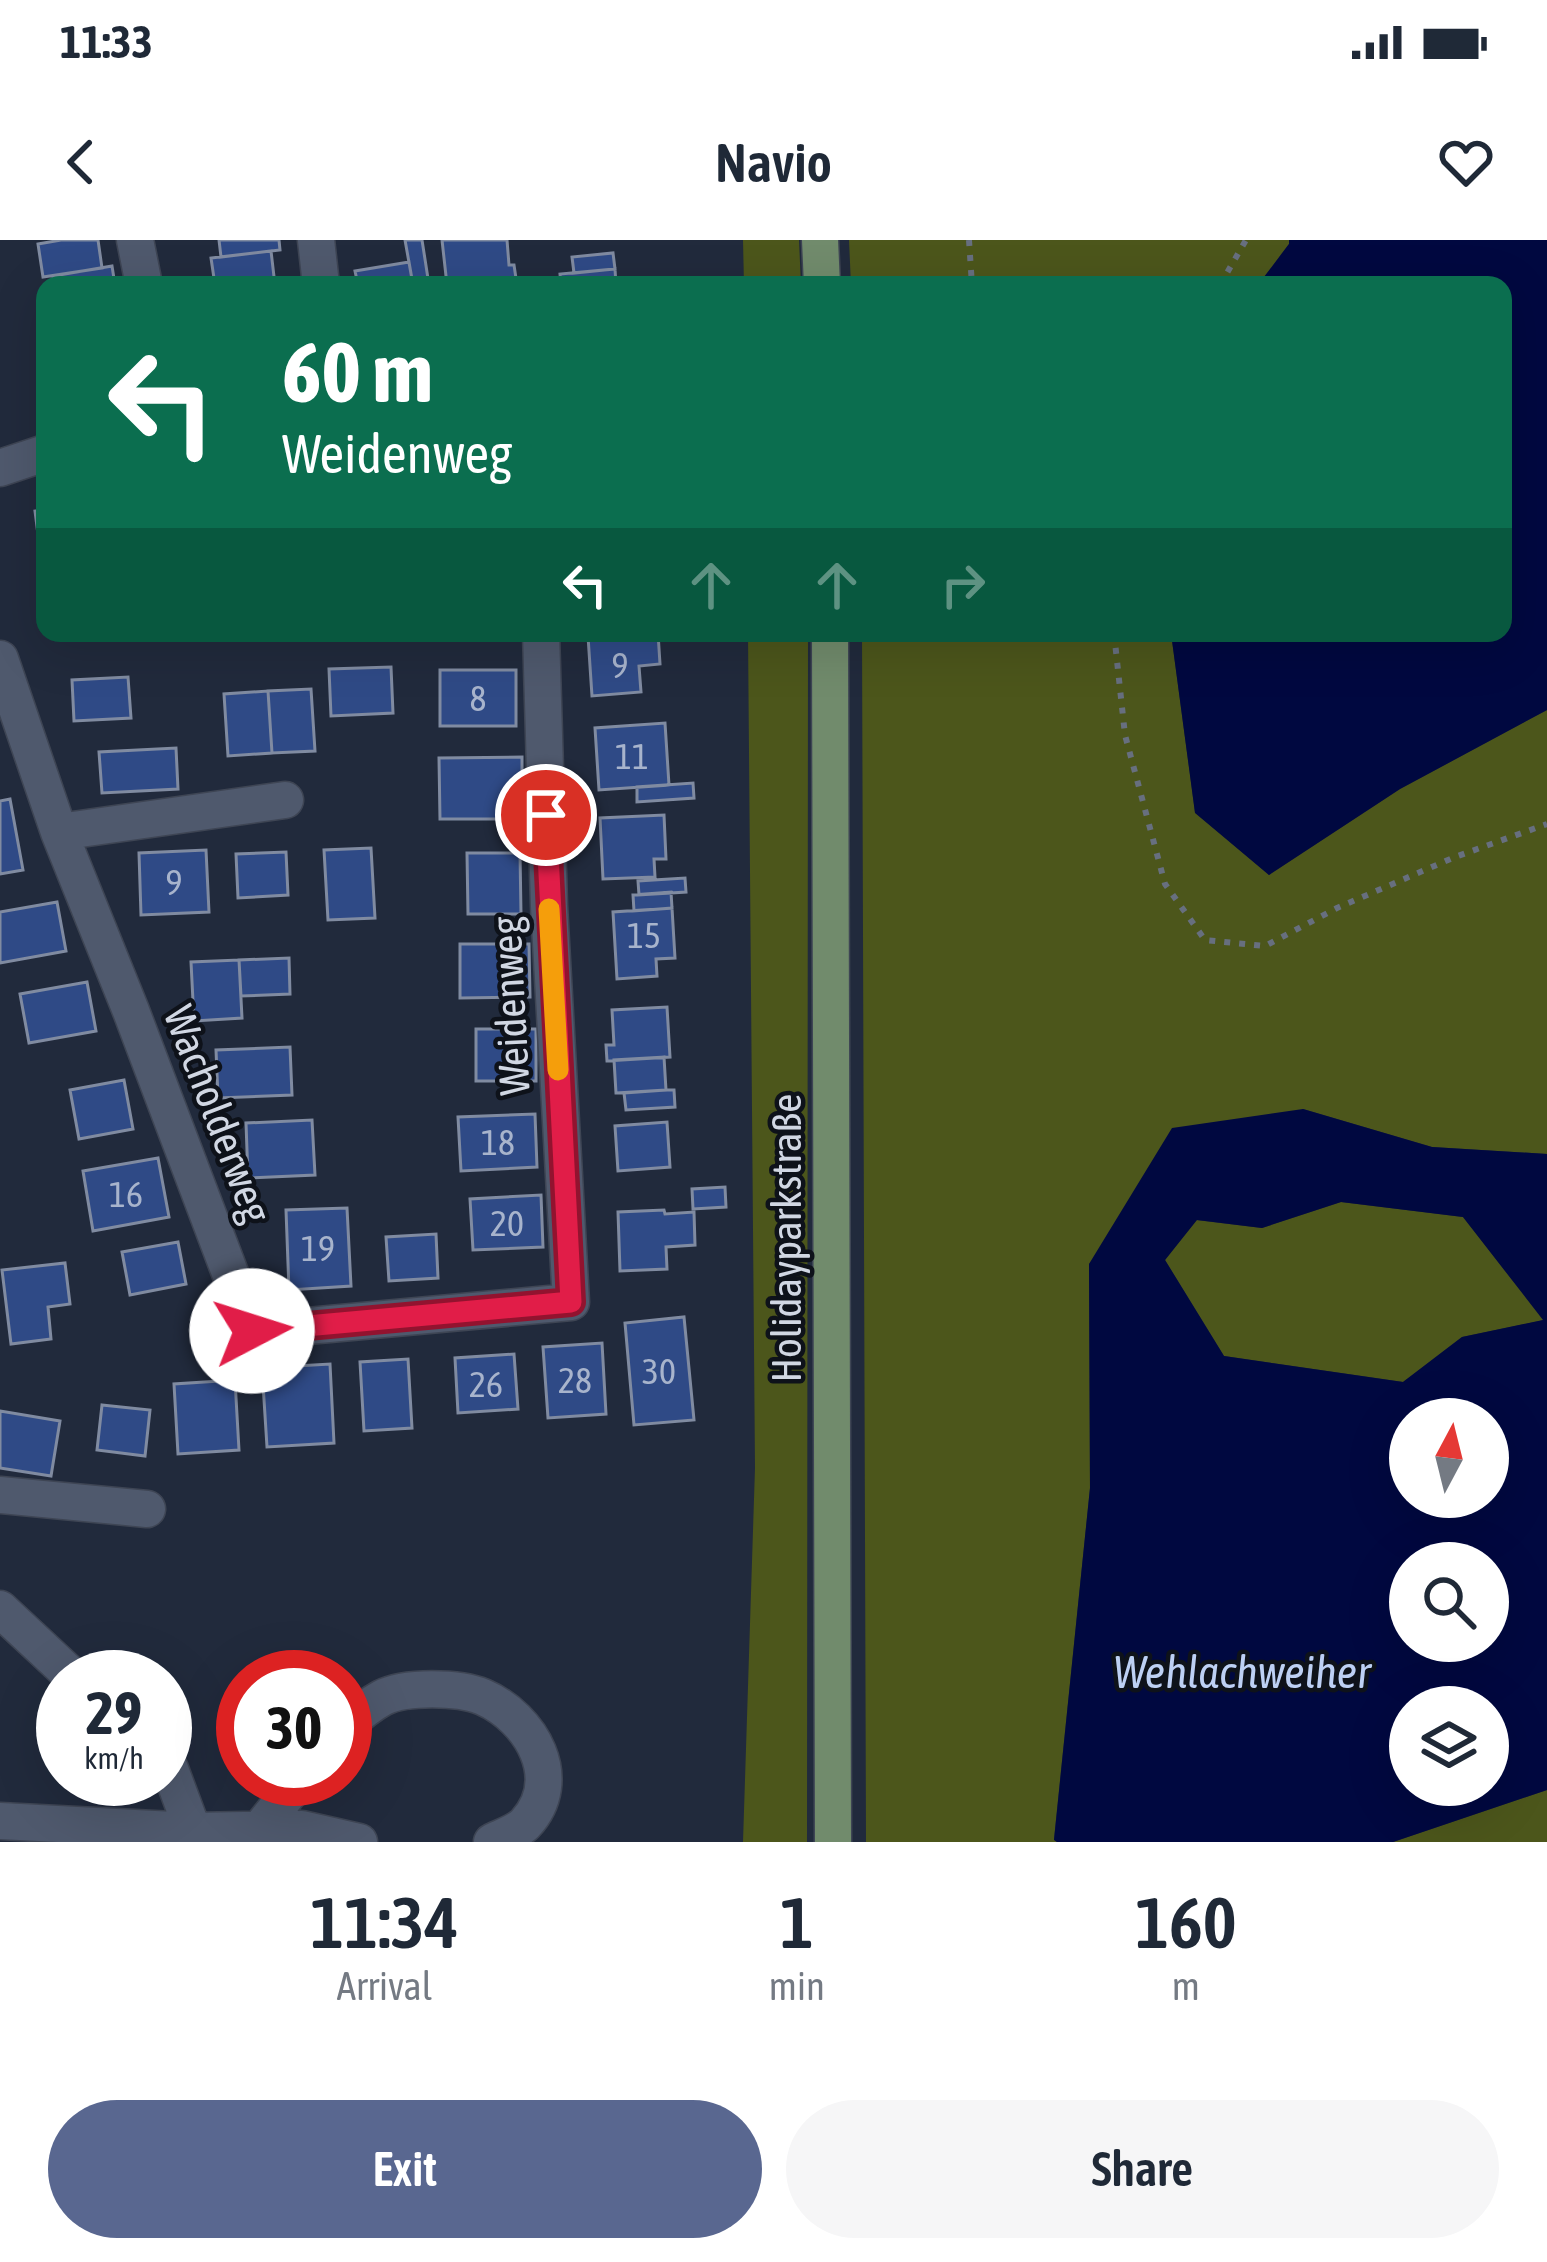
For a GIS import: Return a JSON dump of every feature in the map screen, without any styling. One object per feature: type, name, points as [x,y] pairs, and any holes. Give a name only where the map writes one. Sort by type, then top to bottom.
[{"type":"main road","points":[[820,240],[822,276]]},
{"type":"main road","name":"Holidayparkstraße","points":[[830,642],[832,1842]]},
{"type":"street","points":[[135,240],[142,276]]},
{"type":"street","points":[[316,240],[320,276]]},
{"type":"street","points":[[0,468],[36,456]]},
{"type":"street","name":"Weidenweg","points":[[541,642],[549,905],[571,1302]]},
{"type":"street","name":"Wacholderweg","points":[[0,659],[59,832],[252,1331],[571,1302]]},
{"type":"street","points":[[59,832],[285,800]]},
{"type":"street","points":[[0,1496],[148,1509]]},
{"type":"street","points":[[0,1609],[44,1650]]},
{"type":"street","points":[[372,1706],[385,1696],[435,1688],[481,1696],[518,1719],[542,1756],[544,1794],[523,1826],[492,1842]]},
{"type":"street","points":[[184,1806],[193,1831]]},
{"type":"street","points":[[259,1830],[278,1806]]},
{"type":"street","points":[[0,1820],[193,1831],[302,1829],[359,1842]]},
{"type":"path","points":[[969,240],[971,276]]},
{"type":"path","points":[[1225,276],[1246,240]]},
{"type":"path","points":[[1115,642],[1125,735],[1165,884],[1204,940],[1265,946],[1337,908],[1547,824]]},
{"type":"green space","points":[[743,240],[799,240],[801,276],[744,276]]},
{"type":"green space","points":[[849,240],[1289,240],[1265,276],[851,276]]},
{"type":"green space","points":[[748,642],[808,642],[807,1842],[743,1842],[755,1468]]},
{"type":"green space","points":[[862,642],[1172,642],[1195,812],[1269,875],[1400,789],[1547,710],[1547,1154],[1432,1147],[1303,1109],[1089,1264],[1090,1488],[1057,1842],[866,1842]]},
{"type":"green space","points":[[1341,1202],[1463,1217],[1544,1320],[1462,1337],[1403,1382],[1224,1356],[1165,1260],[1196,1220],[1262,1228]]},
{"type":"green space","points":[[1547,1790],[1547,1842],[1393,1842],[1509,1806]]},
{"type":"water","points":[[1289,240],[1547,240],[1547,710],[1400,789],[1269,875],[1195,813],[1172,642],[1512,642],[1512,276],[1265,276]]},
{"type":"water","name":"Wehlachweiher","points":[[1303,1109],[1432,1147],[1547,1154],[1547,1790],[1509,1803],[1509,1686],[1389,1686],[1389,1806],[1500,1806],[1393,1842],[1054,1840],[1090,1488],[1089,1264],[1172,1128]],"holes":[[[1341,1202],[1463,1217],[1543,1320],[1462,1337],[1403,1382],[1224,1356],[1165,1260],[1197,1220],[1262,1228]]]},
{"type":"building","points":[[98,240],[102,268],[43,276],[38,244]]},
{"type":"building","points":[[219,240],[279,240],[280,250],[221,257]]},
{"type":"building","points":[[405,240],[422,240],[428,276],[411,276]]},
{"type":"building","points":[[442,240],[507,240],[509,265],[514,265],[516,276],[446,276]]},
{"type":"building","points":[[271,251],[274,276],[214,276],[211,258]]},
{"type":"building","points":[[613,253],[615,269],[574,273],[572,257]]},
{"type":"building","points":[[409,262],[411,276],[356,276],[355,271]]},
{"type":"building","points":[[112,266],[114,276],[53,276]]},
{"type":"building","points":[[615,269],[615,276],[560,276]]},
{"type":"building","points":[[588,642],[659,642],[660,664],[639,666],[641,692],[592,696]]},
{"type":"building","points":[[391,667],[393,713],[331,716],[329,669]]},
{"type":"building","points":[[440,670],[516,670],[516,726],[440,726]]},
{"type":"building","points":[[128,677],[131,718],[74,721],[72,680]]},
{"type":"building","points":[[311,689],[315,751],[272,753],[268,691]]},
{"type":"building","points":[[268,691],[272,753],[228,756],[224,694]]},
{"type":"building","points":[[665,723],[669,785],[599,790],[595,728]]},
{"type":"building","points":[[176,748],[178,789],[102,793],[99,752]]},
{"type":"building","points":[[522,757],[522,819],[440,819],[439,758]]},
{"type":"building","points":[[693,783],[694,798],[637,802],[637,787]]},
{"type":"building","points":[[10,799],[23,870],[0,874],[0,801]]},
{"type":"building","points":[[664,815],[666,859],[654,859],[655,877],[603,879],[600,818]]},
{"type":"building","points":[[371,848],[375,918],[328,920],[324,850]]},
{"type":"building","points":[[206,850],[209,912],[141,915],[139,853]]},
{"type":"building","points":[[286,852],[288,895],[238,898],[236,854]]},
{"type":"building","points":[[467,853],[520,853],[521,914],[468,914]]},
{"type":"building","points":[[685,878],[686,892],[639,895],[638,881]]},
{"type":"building","points":[[671,892],[672,908],[634,911],[633,895]]},
{"type":"building","points":[[57,902],[66,951],[0,963],[0,912]]},
{"type":"building","points":[[672,908],[675,958],[656,959],[657,976],[617,979],[613,912]]},
{"type":"building","points":[[460,944],[529,944],[530,997],[460,998]]},
{"type":"building","points":[[289,958],[290,994],[241,996],[239,960]]},
{"type":"building","points":[[239,960],[242,1018],[194,1021],[191,962]]},
{"type":"building","points":[[87,982],[96,1031],[29,1043],[20,994]]},
{"type":"building","points":[[667,1007],[670,1057],[607,1061],[606,1045],[614,1045],[612,1010]]},
{"type":"building","points":[[476,1029],[536,1029],[536,1081],[476,1081]]},
{"type":"building","points":[[290,1047],[292,1095],[218,1098],[216,1050]]},
{"type":"building","points":[[664,1057],[666,1090],[616,1093],[614,1060]]},
{"type":"building","points":[[124,1080],[133,1129],[79,1139],[70,1090]]},
{"type":"building","points":[[674,1090],[675,1107],[626,1110],[624,1093]]},
{"type":"building","points":[[535,1114],[537,1167],[461,1171],[458,1117]]},
{"type":"building","points":[[312,1120],[315,1175],[248,1178],[246,1123]]},
{"type":"building","points":[[667,1122],[670,1167],[618,1171],[615,1126]]},
{"type":"building","points":[[158,1158],[169,1217],[93,1231],[83,1171]]},
{"type":"building","points":[[725,1187],[726,1207],[693,1209],[692,1189]]},
{"type":"building","points":[[541,1195],[543,1247],[473,1250],[470,1199]]},
{"type":"building","points":[[347,1208],[351,1286],[289,1290],[286,1210]]},
{"type":"building","points":[[664,1210],[665,1214],[694,1212],[695,1245],[666,1247],[667,1269],[620,1271],[618,1212]]},
{"type":"building","points":[[436,1234],[438,1278],[389,1281],[386,1237]]},
{"type":"building","points":[[178,1242],[186,1284],[130,1295],[122,1252]]},
{"type":"building","points":[[65,1263],[70,1304],[48,1307],[51,1339],[11,1344],[2,1270]]},
{"type":"building","points":[[684,1317],[694,1420],[634,1425],[625,1323]]},
{"type":"building","points":[[602,1343],[606,1414],[548,1418],[543,1347]]},
{"type":"building","points":[[514,1354],[518,1409],[458,1413],[455,1358]]},
{"type":"building","points":[[408,1359],[412,1428],[364,1431],[360,1362]]},
{"type":"building","points":[[330,1364],[334,1443],[267,1447],[262,1368]]},
{"type":"building","points":[[235,1380],[239,1450],[178,1454],[174,1384]]},
{"type":"building","points":[[102,1405],[150,1410],[145,1456],[97,1450]]},
{"type":"building","points":[[0,1411],[60,1421],[51,1476],[0,1468]]},
{"type":"slow traffic","points":[[549,909],[558,1070]]},
{"type":"route","points":[[252,1331],[571,1302],[546,815]]}]
